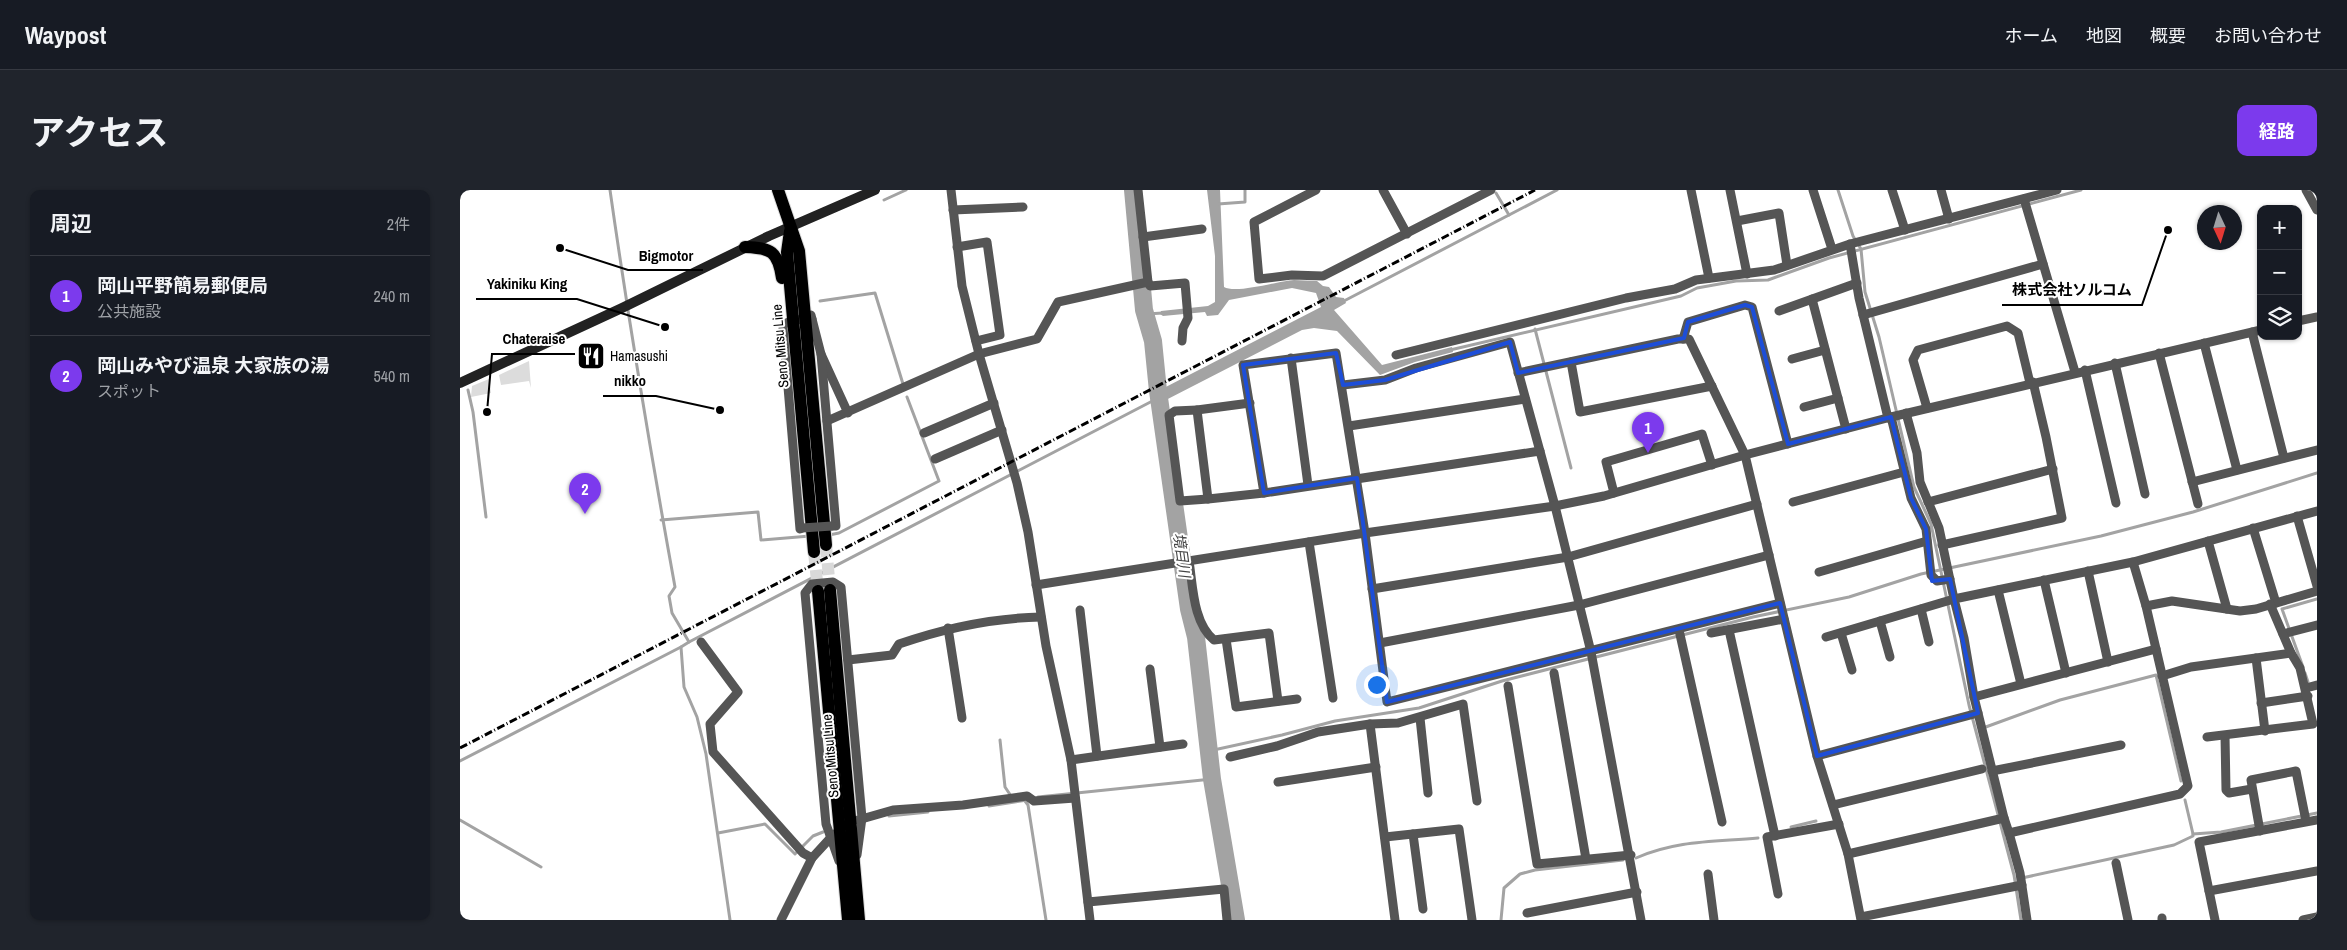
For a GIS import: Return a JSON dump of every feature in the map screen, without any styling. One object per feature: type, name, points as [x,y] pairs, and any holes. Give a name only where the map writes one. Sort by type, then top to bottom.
[{"type":"main road","name":"Seno Mitsu Line","points":[[778,190],[799,251],[803,290],[814,552]]},
{"type":"main road","points":[[460,382],[635,302],[744,247],[875,190]]},
{"type":"main road","name":"Seno Mitsu Line","points":[[791,227],[787,252],[804,319],[826,545]]},
{"type":"main road","points":[[744,247],[766,249],[778,259],[786,310],[804,319]]},
{"type":"main road","name":"Seno Mitsu Line","points":[[848,920],[849,872],[857,820],[824,590],[835,833],[849,872],[859,920]]},
{"type":"street","points":[[951,190],[962,286],[979,354],[1016,479],[1028,532],[1041,617],[1071,760],[1090,920]]},
{"type":"street","points":[[1138,190],[1147,282],[1150,286],[1185,283],[1188,315],[1182,328],[1182,341]]},
{"type":"street","points":[[1316,190],[1254,222],[1259,279],[1292,275],[1323,276],[1491,190]]},
{"type":"street","points":[[1383,190],[1407,234]]},
{"type":"street","points":[[1691,190],[1709,278]]},
{"type":"street","points":[[1730,190],[1747,274]]},
{"type":"street","points":[[1813,190],[1832,249]]},
{"type":"street","points":[[1892,190],[1905,230]]},
{"type":"street","points":[[1941,190],[1949,219]]},
{"type":"street","points":[[1396,355],[1626,298],[1675,289],[1696,280],[1774,270],[1832,249],[1854,246],[1949,219],[2026,203],[2056,190]]},
{"type":"street","points":[[2306,190],[2317,210]]},
{"type":"street","points":[[2026,203],[2074,372]]},
{"type":"street","points":[[953,210],[1023,207]]},
{"type":"street","points":[[1737,221],[1779,212],[1787,265]]},
{"type":"street","points":[[1144,237],[1202,229]]},
{"type":"street","points":[[957,247],[987,242],[1000,335],[976,341]]},
{"type":"street","points":[[1854,246],[1857,283],[1896,416],[1904,472],[1911,498],[1926,529],[1931,572],[1937,581],[1946,575]]},
{"type":"street","points":[[1865,314],[2043,264]]},
{"type":"street","points":[[827,421],[979,354],[1037,338],[1058,302],[1135,283],[1147,282]]},
{"type":"street","points":[[1779,311],[1857,283]]},
{"type":"street","points":[[1812,299],[1846,429]]},
{"type":"street","points":[[1684,339],[1688,322],[1745,305],[1752,307],[1788,444]]},
{"type":"street","points":[[2302,320],[2317,317]]},
{"type":"street","points":[[821,354],[836,526],[800,529],[783,335],[784,324],[804,319],[821,354],[848,412]]},
{"type":"street","points":[[1927,408],[1913,360],[1918,350],[2008,326],[2018,333],[2052,469],[2062,518],[1942,545]]},
{"type":"street","points":[[1036,585],[1365,533],[1555,506],[1614,493],[1745,455],[1927,408],[2074,372],[2256,331],[2284,458]]},
{"type":"street","points":[[1518,373],[1689,339],[1745,455],[1817,756],[1848,854],[1861,919],[2020,883]]},
{"type":"street","points":[[1343,385],[1385,380],[1416,368],[1510,342],[1555,506],[1592,657],[1641,920]]},
{"type":"street","points":[[2204,343],[2237,470]]},
{"type":"street","points":[[1792,359],[1825,350]]},
{"type":"street","points":[[1264,493],[1243,365],[1336,353],[1343,385],[1357,478],[1388,702],[1592,657],[1680,634],[1782,611]]},
{"type":"street","points":[[2158,353],[2198,504]]},
{"type":"street","points":[[1290,358],[1308,485]]},
{"type":"street","points":[[1572,362],[1580,412],[1712,386]]},
{"type":"street","points":[[2115,363],[2145,494]]},
{"type":"street","points":[[2085,370],[2116,503]]},
{"type":"street","points":[[1804,407],[1838,398]]},
{"type":"street","points":[[1349,426],[1525,399]]},
{"type":"street","points":[[924,433],[994,403]]},
{"type":"street","points":[[1250,404],[1197,410],[1175,410],[1169,416],[1180,501],[1264,493],[1540,450]]},
{"type":"street","points":[[1197,410],[1208,499]]},
{"type":"street","points":[[1896,416],[1917,454],[1920,482],[1939,528],[1949,601],[1964,638],[1974,697],[1974,714],[1982,728],[2000,819],[2009,833],[2027,920]]},
{"type":"street","points":[[935,459],[1002,430]]},
{"type":"street","points":[[1614,493],[1606,462],[1702,434],[1712,465]]},
{"type":"street","points":[[2192,482],[2317,450]]},
{"type":"street","points":[[1928,502],[2052,469]]},
{"type":"street","points":[[1793,502],[1904,472]]},
{"type":"street","points":[[1372,589],[1568,557],[1756,504]]},
{"type":"street","points":[[1826,637],[1949,601],[2133,562],[2317,511]]},
{"type":"street","points":[[2297,516],[2317,586]]},
{"type":"street","points":[[2207,737],[2313,724],[2300,668],[2291,653],[2287,633],[2273,604],[2253,528]]},
{"type":"street","points":[[1819,572],[1927,541]]},
{"type":"street","points":[[2208,541],[2227,609]]},
{"type":"street","points":[[1309,542],[1333,698]]},
{"type":"street","points":[[1380,643],[1579,605],[1769,555]]},
{"type":"street","points":[[1184,562],[1198,615],[1206,634],[1214,640],[1268,633],[1278,701]]},
{"type":"street","points":[[2009,833],[2180,794],[2188,786],[2146,606],[2133,562]]},
{"type":"street","points":[[2088,571],[2108,662]]},
{"type":"street","points":[[2044,580],[2066,673]]},
{"type":"street","points":[[835,833],[826,824],[805,592],[812,584],[833,582],[841,587],[848,660],[857,820]]},
{"type":"street","points":[[1998,590],[2021,684]]},
{"type":"street","points":[[2146,606],[2172,601],[2240,610],[2273,604],[2317,591]]},
{"type":"street","points":[[1921,609],[1929,642]]},
{"type":"street","points":[[1080,610],[1097,756]]},
{"type":"street","points":[[1710,634],[1729,630],[1782,611]]},
{"type":"street","points":[[848,660],[892,655],[899,644],[948,628],[1012,618],[1041,617]]},
{"type":"street","points":[[1880,622],[1890,657]]},
{"type":"street","points":[[2287,633],[2317,625]]},
{"type":"street","points":[[948,628],[962,718]]},
{"type":"street","points":[[1729,630],[1775,836]]},
{"type":"street","points":[[1841,633],[1852,670]]},
{"type":"street","points":[[1680,634],[1722,822]]},
{"type":"street","points":[[1226,639],[1236,707],[1297,698]]},
{"type":"street","points":[[701,642],[738,692],[710,724],[713,752],[800,849],[812,858]]},
{"type":"street","points":[[1974,697],[2156,649]]},
{"type":"street","points":[[2162,676],[2191,668],[2291,653]]},
{"type":"street","points":[[2256,658],[2265,731]]},
{"type":"street","points":[[1150,669],[1160,747]]},
{"type":"street","points":[[1554,673],[1586,859]]},
{"type":"street","points":[[2262,703],[2307,692],[2317,685]]},
{"type":"street","points":[[1508,686],[1537,864],[1630,855]]},
{"type":"street","points":[[1230,757],[1276,746],[1318,732],[1370,724],[1398,723],[1463,704],[1476,801]]},
{"type":"street","points":[[1817,756],[1974,714]]},
{"type":"street","points":[[1420,718],[1428,793]]},
{"type":"street","points":[[1370,724],[1395,920]]},
{"type":"street","points":[[2224,736],[2226,790],[2229,793],[2252,789]]},
{"type":"street","points":[[1071,760],[1183,744]]},
{"type":"street","points":[[1992,771],[2121,745]]},
{"type":"street","points":[[1278,782],[1376,767]]},
{"type":"street","points":[[1833,805],[1982,769]]},
{"type":"street","points":[[2259,826],[2251,780],[2296,771],[2305,817]]},
{"type":"street","points":[[781,920],[812,858],[835,833],[857,820],[893,810],[1074,793]]},
{"type":"street","points":[[2216,920],[2199,842],[2259,826],[2305,817],[2317,820]]},
{"type":"street","points":[[1848,854],[2000,819]]},
{"type":"street","points":[[1778,894],[1767,838],[1839,824]]},
{"type":"street","points":[[1385,837],[1459,829],[1472,920]]},
{"type":"street","points":[[1413,834],[1424,909]]},
{"type":"street","points":[[2116,863],[2128,920]]},
{"type":"street","points":[[2209,891],[2317,871]]},
{"type":"street","points":[[1708,874],[1714,920]]},
{"type":"street","points":[[1088,902],[1224,889],[1227,920]]},
{"type":"street","points":[[1527,913],[1637,892]]},
{"type":"street","points":[[2303,920],[2317,917]]},
{"type":"highlighted area","points":[[1745,305],[1752,307],[1788,444],[1891,417],[1911,498],[1926,529],[1932,581],[1950,579],[1978,713],[1817,756],[1780,603],[1387,702],[1357,478],[1264,493],[1243,365],[1336,353],[1343,385],[1385,380],[1510,342],[1518,373],[1684,338],[1688,322]]},
{"type":"shaded area","points":[[1207,190],[1220,190],[1224,287],[1238,289],[1294,280],[1317,281],[1323,286],[1329,287],[1336,297],[1344,298],[1346,303],[1334,310],[1382,365],[1452,347],[1453,352],[1415,362],[1380,375],[1337,331],[1314,328],[1302,330],[1160,403],[1158,391],[1321,307],[1316,293],[1292,288],[1229,300],[1218,315],[1207,316],[1205,312],[1163,316],[1160,314],[1161,311],[1208,306],[1215,302],[1215,256]]},
{"type":"shaded area","points":[[529,361],[531,388],[529,381],[501,385],[499,375]]},
{"type":"shaded area","points":[[489,379],[491,393],[471,397],[472,386]]},
{"type":"waterway","points":[[610,190],[657,488],[675,587],[669,596],[672,613],[689,642],[681,647],[684,687],[697,717],[706,754],[730,920]]},
{"type":"waterway","points":[[884,200],[906,190]]},
{"type":"waterway","name":"境目川","points":[[1133,190],[1144,310],[1153,341],[1158,391],[1189,609],[1196,637],[1212,779],[1236,920]]},
{"type":"waterway","points":[[1218,204],[1245,202],[1245,190]]},
{"type":"waterway","points":[[1342,302],[1557,190]]},
{"type":"waterway","points":[[1838,190],[1853,236],[1861,249],[1865,292],[1879,337],[1914,487],[1931,524],[1969,705],[2014,875],[2021,920]]},
{"type":"waterway","points":[[1450,350],[1681,296],[1697,288],[1736,281],[1768,280],[1829,258],[2081,190]]},
{"type":"waterway","points":[[1496,193],[1509,215]]},
{"type":"waterway","points":[[820,301],[875,293],[903,384]]},
{"type":"waterway","points":[[1146,314],[1163,313]]},
{"type":"waterway","points":[[1535,329],[1571,468]]},
{"type":"waterway","points":[[468,390],[473,412],[486,517]]},
{"type":"waterway","points":[[689,642],[1162,396]]},
{"type":"waterway","points":[[829,535],[839,533],[939,481],[907,397]]},
{"type":"waterway","points":[[1209,751],[1335,721],[1419,708],[1502,681],[1753,617],[1849,597],[1921,574],[2101,536],[2193,512],[2317,473]]},
{"type":"waterway","points":[[661,520],[758,512],[761,540],[810,536]]},
{"type":"waterway","points":[[2303,667],[2282,609],[2317,599]]},
{"type":"waterway","points":[[460,761],[681,647]]},
{"type":"waterway","points":[[2305,673],[2308,682]]},
{"type":"waterway","points":[[1983,728],[2060,700],[2156,675],[2181,781]]},
{"type":"waterway","points":[[1000,740],[1005,787],[1011,796]]},
{"type":"waterway","points":[[1038,797],[1212,779]]},
{"type":"waterway","points":[[989,806],[1027,800]]},
{"type":"waterway","points":[[2185,800],[2193,834]]},
{"type":"waterway","points":[[1025,801],[1028,805],[1046,920]]},
{"type":"waterway","points":[[889,816],[928,812]]},
{"type":"waterway","points":[[2022,878],[2174,845],[2193,836],[2193,834],[2221,832],[2317,813]]},
{"type":"waterway","points":[[460,820],[541,867]]},
{"type":"waterway","points":[[1791,827],[1816,821]]},
{"type":"waterway","points":[[718,833],[765,824],[795,854],[813,836],[823,832]]},
{"type":"waterway","points":[[1636,858],[1651,852],[1681,845],[1758,838]]},
{"type":"waterway","points":[[1501,920],[1504,888],[1520,874],[1535,870],[1623,860]]},
{"type":"tunnel","points":[[826,545],[830,590]]},
{"type":"tunnel","points":[[814,552],[818,591]]},
{"type":"railway","points":[[460,748],[1535,190]]},
{"type":"place","name":"株式会社ソルコム","points":[[2168,230]]},
{"type":"place","name":"Bigmotor","points":[[560,248]]},
{"type":"place","name":"Yakiniku King","points":[[665,327]]},
{"type":"place","name":"Hamasushi","points":[[591,356]]},
{"type":"place","name":"nikko","points":[[720,410]]},
{"type":"place","name":"Chateraise","points":[[487,412]]},
{"type":"place","name":"岡山平野簡易郵便局","points":[[1648,453]]},
{"type":"place","name":"岡山みやび温泉 大家族の湯","points":[[585,514]]}]
